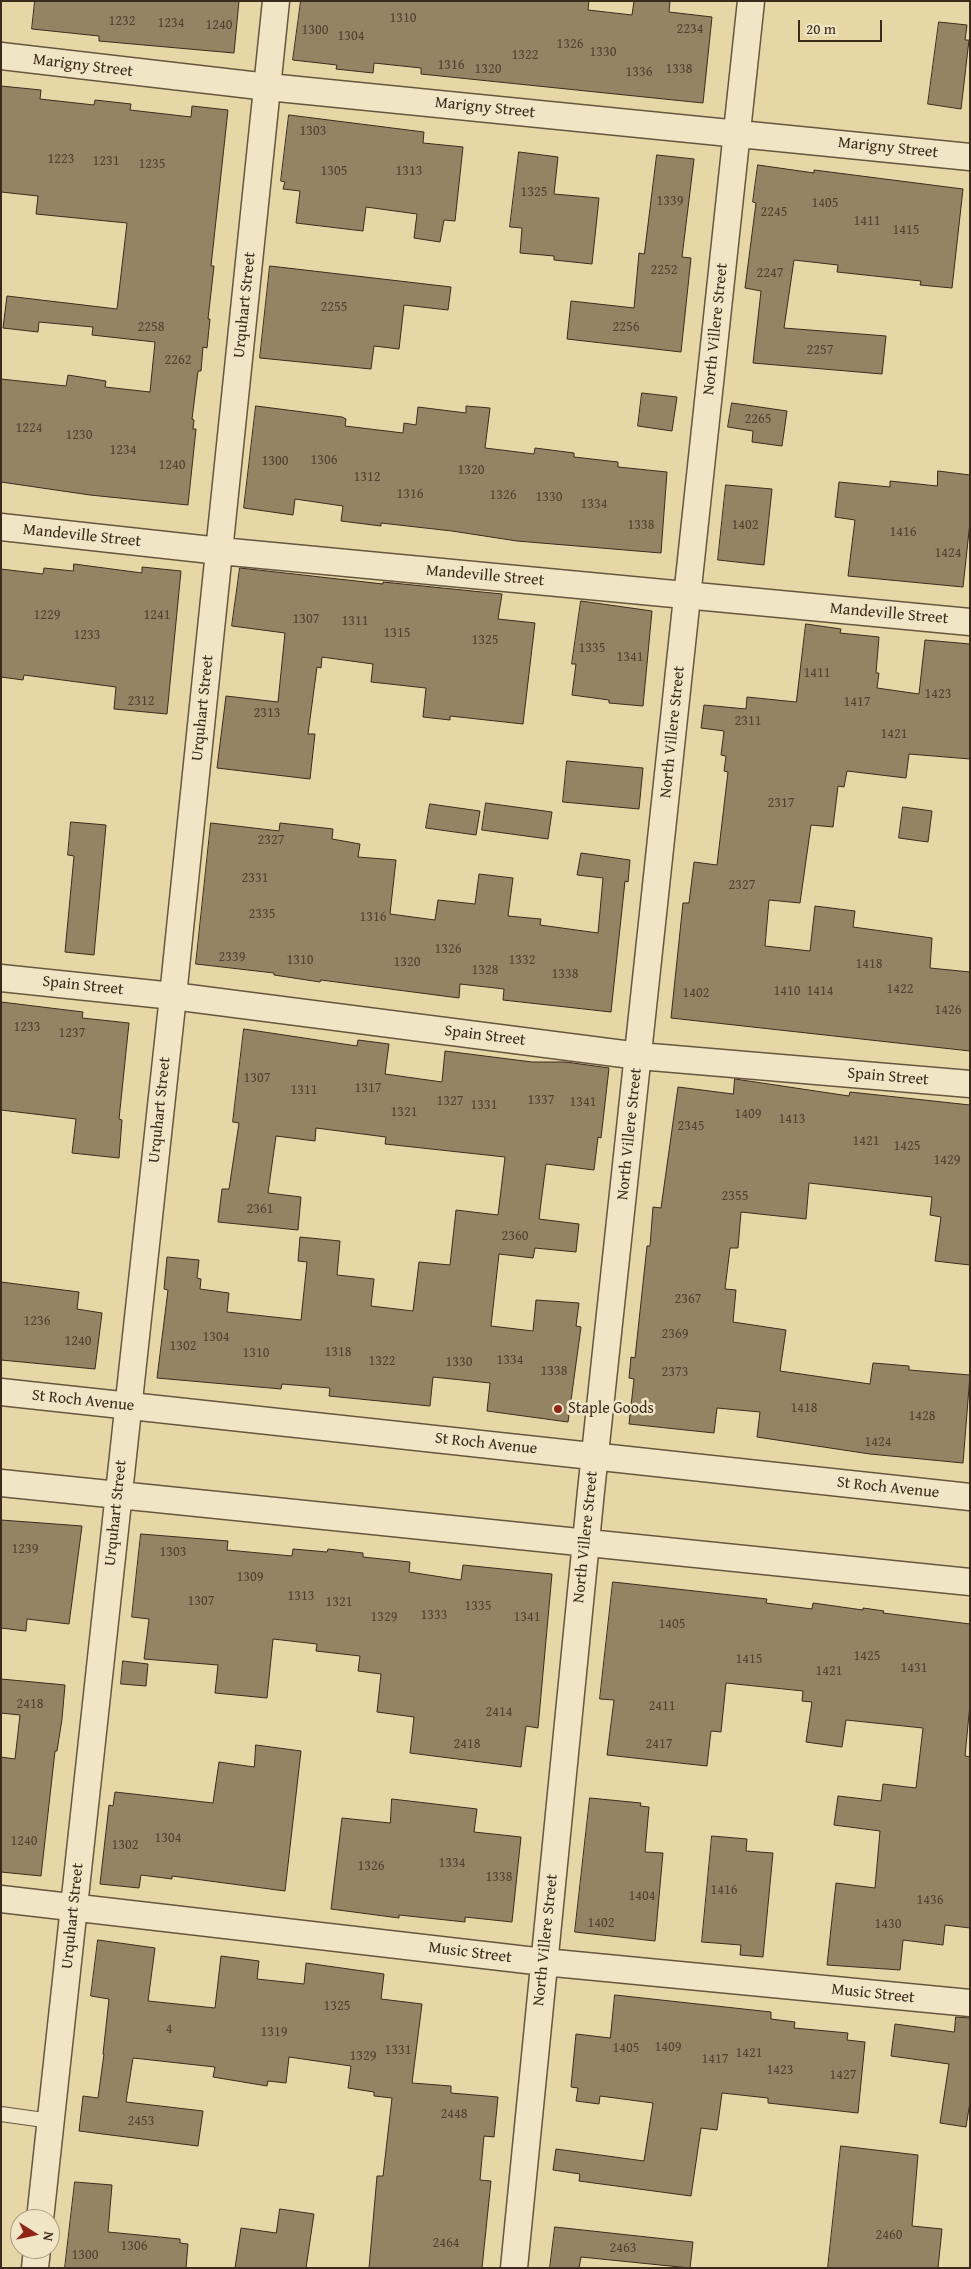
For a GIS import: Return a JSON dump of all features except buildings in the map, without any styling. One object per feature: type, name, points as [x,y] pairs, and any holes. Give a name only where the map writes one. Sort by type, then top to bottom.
[{"type":"street","name":"Urquhart Street","points":[[41,2209],[127,1405],[173,996],[276,1]]},
{"type":"street","name":"North Villere Street","points":[[514,2268],[585,1543],[639,1056],[751,1]]},
{"type":"street","name":"Marigny Street","points":[[1,56],[268,87],[737,132],[970,157]]},
{"type":"street","name":"Mandeville Street","points":[[1,527],[220,551],[970,622]]},
{"type":"street","name":"Spain Street","points":[[1,978],[173,996],[639,1056],[970,1084]]},
{"type":"street","name":"St Roch Avenue","points":[[1,1392],[970,1497]]},
{"type":"street","points":[[1,1484],[970,1582]]},
{"type":"street","name":"Music Street","points":[[1,1899],[544,1962],[970,2003]]},
{"type":"lane","points":[[1,2114],[51,2121]]},
{"type":"place","name":"Staple Goods","points":[[558,1409]]}]
